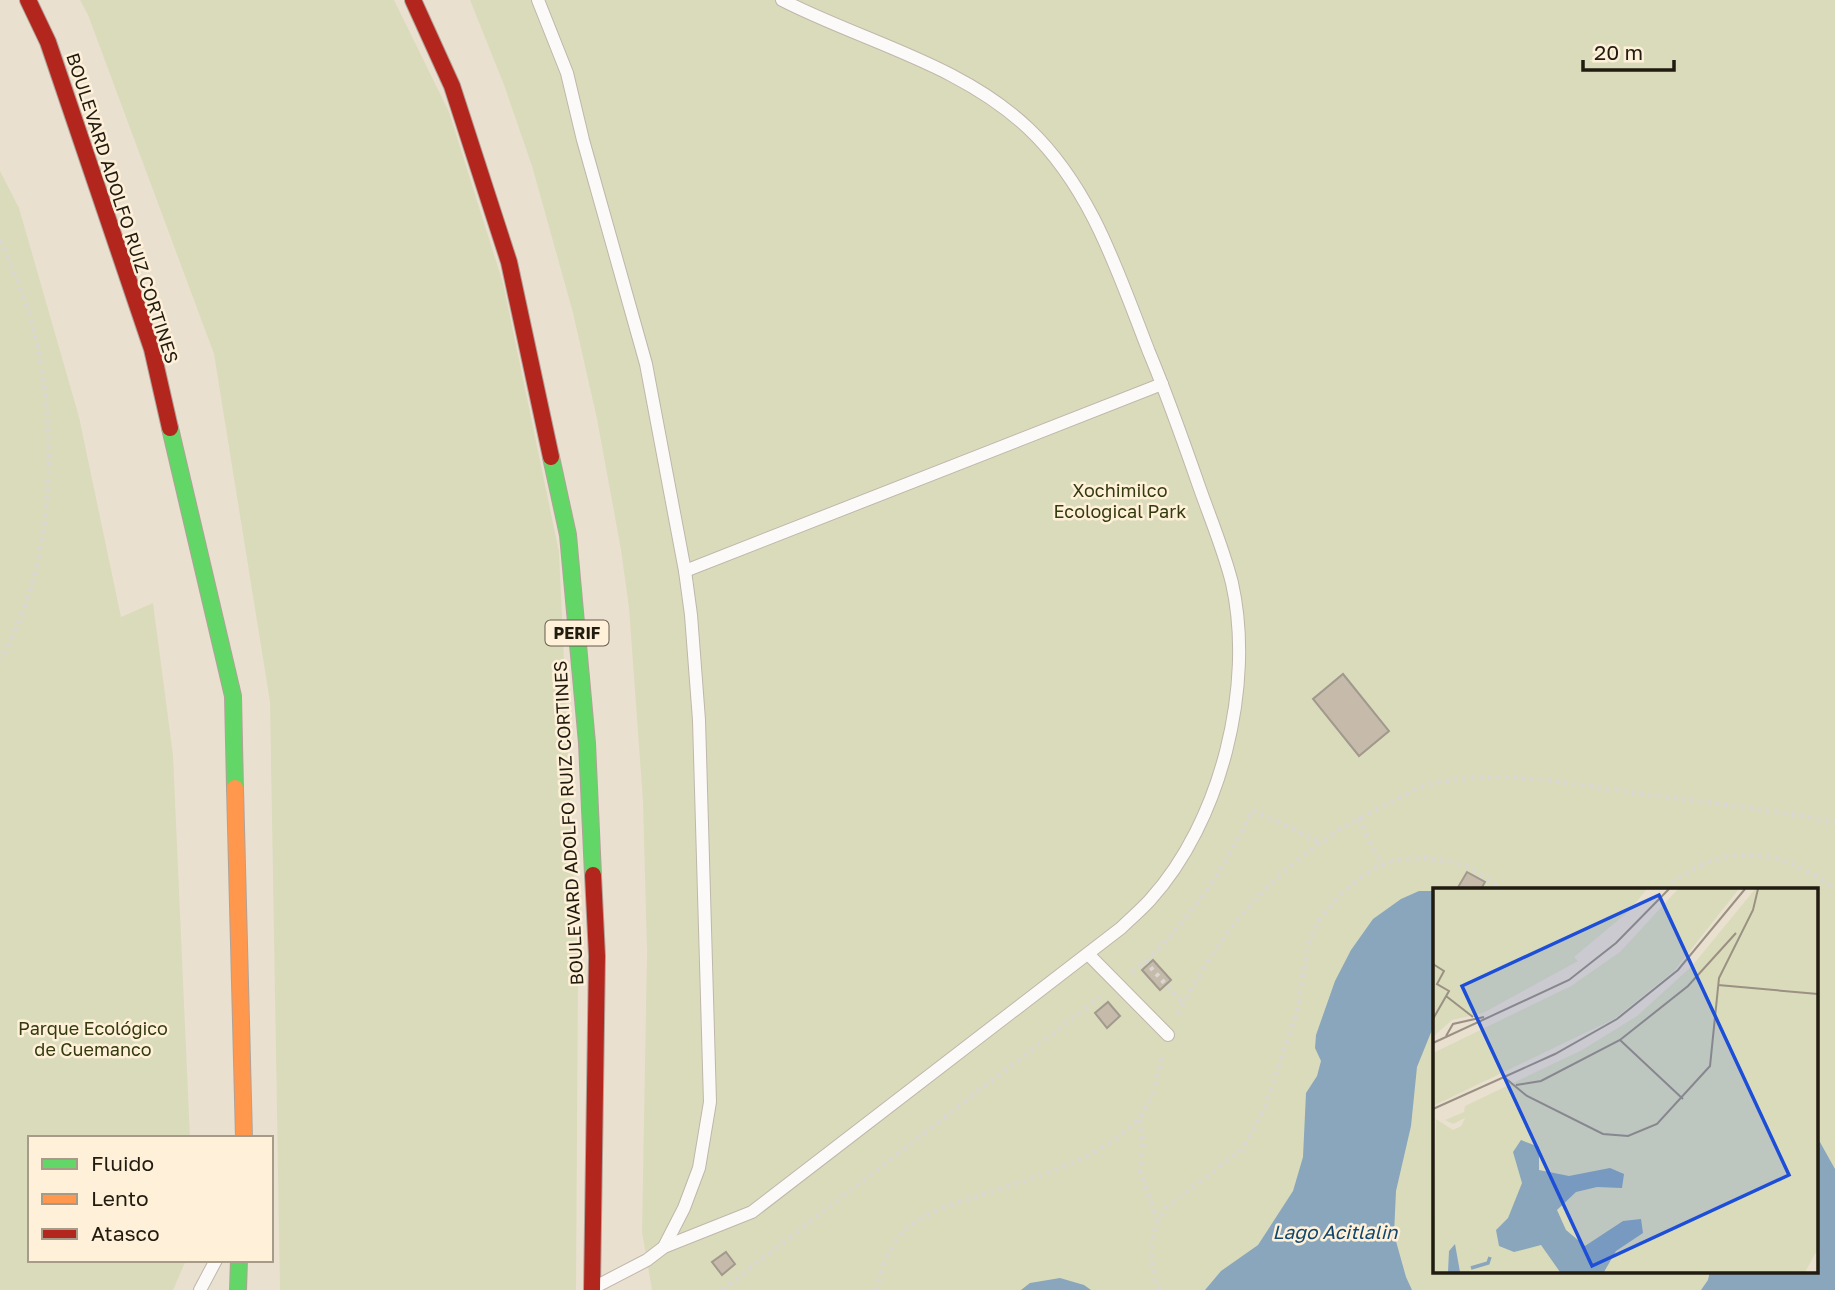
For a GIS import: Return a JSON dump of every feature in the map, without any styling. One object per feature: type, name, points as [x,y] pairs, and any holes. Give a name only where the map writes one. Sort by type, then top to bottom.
[{"type":"highway","name":"BOULEVARD ADOLFO RUIZ CORTINES","points":[[28,0],[48,42],[152,349],[233,696],[244,1136]]},
{"type":"highway","name":"BOULEVARD ADOLFO RUIZ CORTINES","points":[[413,0],[452,86],[509,262],[568,535],[587,743],[597,956],[593,1289]]},
{"type":"highway","points":[[238,1290],[239,1262]]},
{"type":"lane","points":[[538,0],[567,73],[646,365],[685,571],[699,720],[710,1102],[699,1168],[684,1208],[664,1247]]},
{"type":"lane","points":[[593,1289],[647,1260],[664,1247],[752,1212],[1121,928],[1151,899],[1178,861],[1201,821],[1222,769],[1235,707],[1240,659],[1237,619],[1232,584],[1219,541],[1162,384],[1097,221],[1076,186],[1053,154],[1027,127],[966,83],[782,0]]},
{"type":"lane","points":[[685,571],[1162,384]]},
{"type":"lane","points":[[1088,954],[1168,1035]]},
{"type":"lane","points":[[200,1290],[215,1262]]},
{"type":"path","points":[[0,240],[34,330],[47,413],[47,515],[34,578],[0,660]]},
{"type":"path","points":[[876,1290],[879,1276],[893,1248],[907,1228],[951,1206],[1081,1158],[1111,1141],[1140,1118],[1153,1093],[1168,1035],[1212,953],[1246,908],[1282,872],[1320,842],[1359,818],[1433,783],[1476,777],[1532,779],[1835,822]]},
{"type":"path","points":[[722,1290],[1145,961],[1222,868],[1253,810],[1320,842]]},
{"type":"path","points":[[1359,818],[1381,865]]},
{"type":"path","points":[[1666,888],[1681,874],[1717,859],[1738,854],[1766,855],[1796,865],[1829,884],[1835,891]]},
{"type":"path","points":[[1159,1290],[1150,1252],[1157,1220],[1166,1208],[1243,1148],[1265,1108],[1297,1011],[1308,945],[1319,920],[1340,895],[1361,877],[1381,865],[1396,860],[1424,858],[1469,867],[1500,888]]},
{"type":"path","points":[[1145,961],[1183,1004]]},
{"type":"path","points":[[1140,1118],[1143,1144],[1140,1171],[1157,1220]]},
{"type":"green space","points":[[80,0],[394,0],[449,112],[503,283],[559,552],[578,972],[576,1290],[280,1290],[270,702],[214,354],[88,15]]},
{"type":"green space","name":"Xochimilco Ecological Park","points":[[470,0],[1835,0],[1835,1290],[652,1290],[642,1232],[647,952],[643,802],[629,608],[597,419],[573,313],[532,166],[504,85]]},
{"type":"green space","name":"Parque Ecológico de Cuemanco","points":[[0,171],[19,208],[79,417],[121,617],[153,603],[173,755],[190,1136],[28,1136],[28,1262],[185,1262],[173,1290],[0,1290]]},
{"type":"water","name":"Lago Acitlalin","points":[[1419,891],[1433,891],[1433,1027],[1417,1067],[1411,1126],[1396,1191],[1394,1234],[1412,1290],[1205,1290],[1221,1271],[1258,1245],[1293,1191],[1303,1157],[1306,1093],[1317,1076],[1321,1061],[1315,1048],[1316,1035],[1335,981],[1351,950],[1373,919],[1401,899]]},
{"type":"water","points":[[1818,1139],[1835,1169],[1835,1290],[1701,1290],[1710,1272],[1818,1272]]},
{"type":"water","points":[[1060,1278],[1084,1285],[1091,1290],[1021,1290],[1030,1283]]},
{"type":"building","points":[[1343,674],[1389,731],[1359,756],[1313,699]]},
{"type":"building","points":[[1467,872],[1485,882],[1482,888],[1458,888]]},
{"type":"building","points":[[1153,960],[1171,980],[1160,990],[1142,970]]},
{"type":"building","points":[[1108,1002],[1120,1016],[1107,1028],[1095,1013]]},
{"type":"building","points":[[726,1252],[735,1264],[722,1275],[712,1262]]},
{"type":"traffic: fast","points":[[170,428],[233,696],[235,788]]},
{"type":"traffic: fast","points":[[551,457],[568,535],[587,743],[593,875]]},
{"type":"traffic: fast","points":[[238,1290],[239,1262]]},
{"type":"traffic: slow","points":[[235,788],[244,1136]]},
{"type":"traffic: jam","points":[[28,0],[48,42],[152,349],[170,428]]},
{"type":"traffic: jam","points":[[413,0],[452,86],[509,262],[551,457]]},
{"type":"traffic: jam","points":[[592,1290],[597,956],[593,875]]}]
